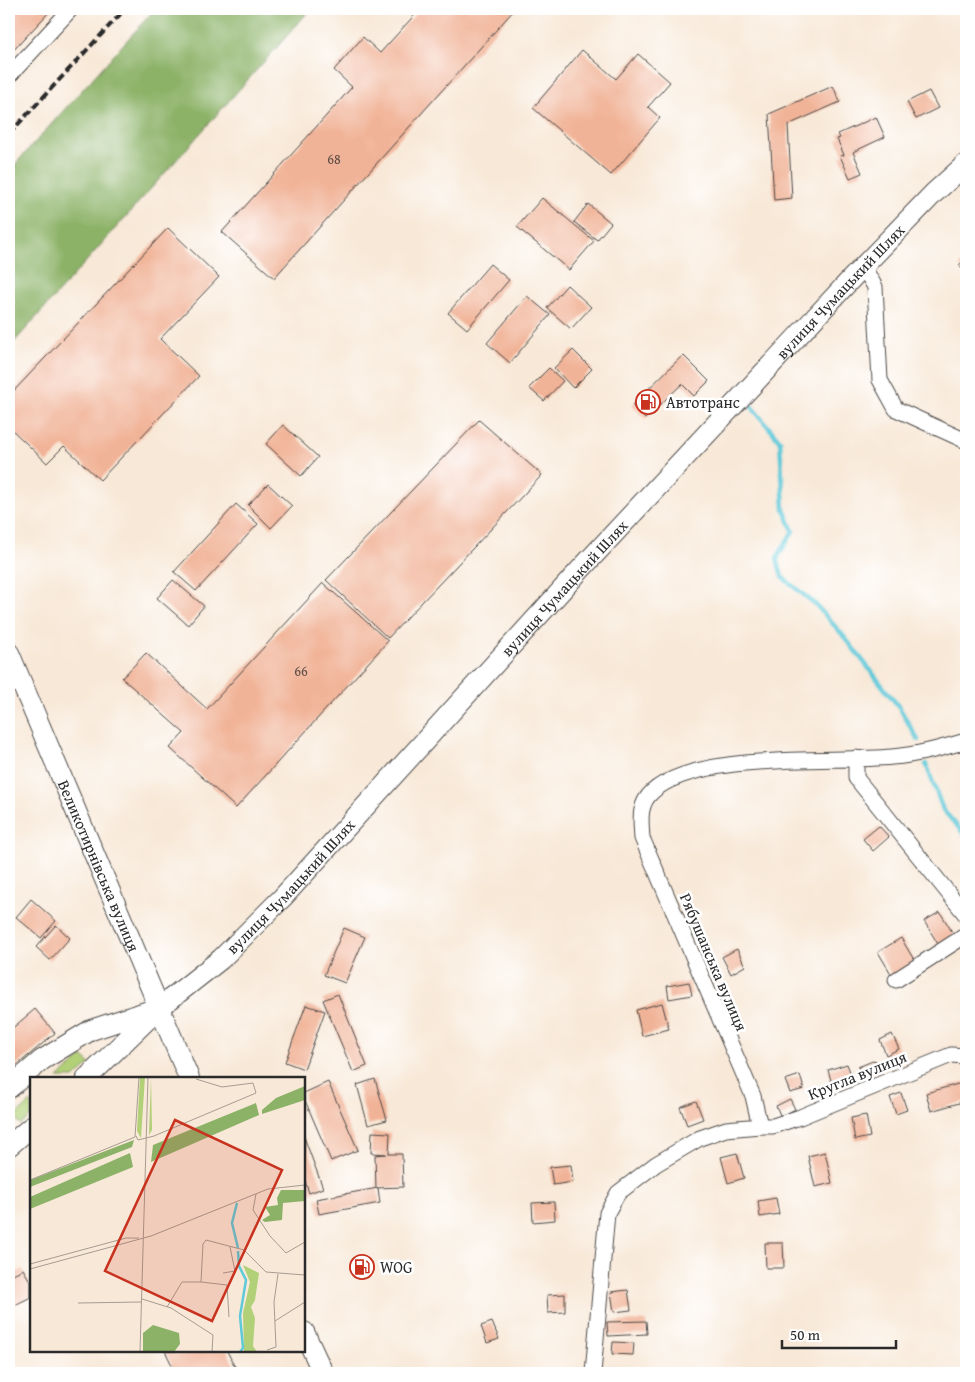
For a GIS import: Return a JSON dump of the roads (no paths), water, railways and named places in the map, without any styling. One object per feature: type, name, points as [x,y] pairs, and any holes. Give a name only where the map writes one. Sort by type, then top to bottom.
[{"type":"main road","name":"вулиця Чумацький Шлях","points":[[88,1077],[159,1008],[221,959],[288,892],[579,571],[863,266],[934,193],[966,164]]},
{"type":"main road","name":"Великотирнівська вулиця","points":[[9,653],[189,1077]]},
{"type":"main road","name":"вулиця Чумацький Шлях","points":[[9,1088],[42,1060],[92,1030],[159,1008]]},
{"type":"main road","points":[[305,1334],[323,1373]]},
{"type":"street","points":[[9,76],[70,9]]},
{"type":"street","points":[[863,266],[875,287],[880,380],[896,409],[966,441]]},
{"type":"street","name":"Рябушанська вулиця","points":[[760,1126],[753,1096],[642,838],[640,812],[650,794],[666,781],[698,770],[784,760],[892,757],[927,752],[966,740]]},
{"type":"street","points":[[856,758],[856,778],[966,915]]},
{"type":"street","points":[[896,980],[966,935]]},
{"type":"street","name":"Кругла вулиця","points":[[760,1126],[773,1126],[800,1117],[951,1055],[966,1056]]},
{"type":"street","points":[[593,1373],[607,1213],[618,1193],[656,1164],[700,1138],[726,1129],[760,1126]]},
{"type":"waterway","points":[[751,406],[780,441],[784,509],[793,531],[777,558],[782,577],[815,604],[842,634],[899,707],[918,740]]},
{"type":"waterway","points":[[926,764],[943,810],[966,836]]},
{"type":"railway","points":[[9,134],[125,9]]},
{"type":"place","name":"Автотранс","points":[[648,402]]},
{"type":"place","name":"WOG","points":[[362,1267]]}]
